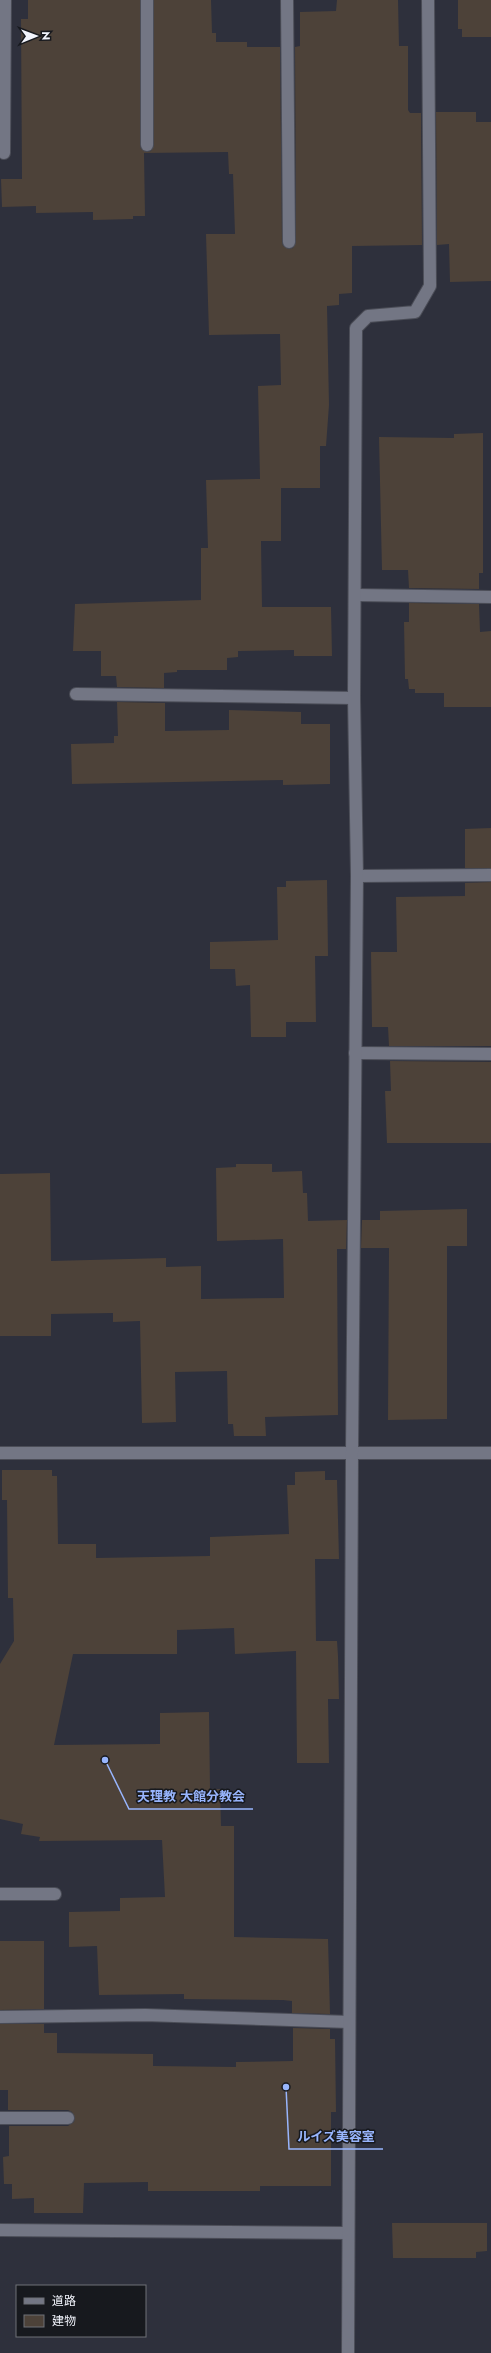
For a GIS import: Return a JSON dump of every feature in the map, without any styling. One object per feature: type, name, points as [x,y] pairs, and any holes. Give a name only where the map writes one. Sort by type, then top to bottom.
[{"type":"street","points":[[4,153],[5,0]]},
{"type":"street","points":[[147,0],[147,145]]},
{"type":"street","points":[[287,0],[289,242]]},
{"type":"street","points":[[348,2353],[347,2233],[357,876],[354,698],[356,595],[356,328],[368,316],[415,312],[430,286],[428,0]]},
{"type":"street","points":[[356,595],[491,597]]},
{"type":"street","points":[[76,694],[354,698]]},
{"type":"street","points":[[357,876],[491,875]]},
{"type":"street","points":[[355,1053],[491,1054]]},
{"type":"street","points":[[0,1453],[491,1453]]},
{"type":"street","points":[[0,1894],[55,1894]]},
{"type":"street","points":[[0,2017],[145,2016],[349,2022]]},
{"type":"street","points":[[0,2118],[68,2118]]},
{"type":"street","points":[[0,2230],[347,2233]]},
{"type":"building","points":[[28,0],[140,0],[140,145],[141,149],[147,152],[151,151],[154,145],[154,0],[211,0],[212,33],[216,33],[216,42],[247,42],[247,47],[280,47],[282,242],[283,246],[289,249],[293,248],[296,242],[295,47],[300,46],[300,12],[336,11],[337,0],[398,0],[399,46],[408,46],[408,110],[410,113],[421,113],[422,245],[352,246],[352,293],[339,294],[339,305],[327,306],[329,405],[326,446],[320,446],[320,488],[281,488],[281,541],[261,541],[262,607],[331,607],[332,656],[294,656],[294,650],[238,651],[238,657],[227,658],[227,670],[177,670],[177,672],[164,673],[164,688],[117,687],[116,676],[101,676],[101,651],[73,651],[75,604],[201,600],[201,548],[208,548],[206,480],[260,479],[258,386],[281,385],[280,334],[209,335],[206,234],[235,234],[233,174],[229,174],[228,152],[144,153],[145,216],[133,216],[133,219],[93,220],[93,212],[36,213],[36,206],[2,207],[1,179],[22,179],[21,19],[28,19]]},
{"type":"building","points":[[458,0],[491,0],[491,37],[462,37],[462,29],[458,29]]},
{"type":"building","points":[[436,112],[476,112],[476,122],[491,122],[491,281],[450,282],[449,244],[437,245]]},
{"type":"building","points":[[483,433],[483,573],[479,573],[479,589],[409,588],[408,570],[382,570],[379,437],[454,438],[454,434]]},
{"type":"building","points":[[409,603],[479,604],[480,632],[491,631],[491,707],[444,707],[444,693],[415,693],[415,689],[409,689],[408,679],[405,679],[404,622],[409,622]]},
{"type":"building","points":[[117,702],[165,703],[165,731],[229,730],[229,710],[301,712],[301,724],[330,724],[330,784],[283,785],[283,780],[72,784],[71,744],[114,743],[114,736],[118,736]]},
{"type":"building","points":[[491,828],[491,868],[465,868],[465,829]]},
{"type":"building","points":[[327,880],[328,956],[315,956],[316,1022],[286,1022],[286,1037],[251,1037],[250,985],[236,986],[235,969],[210,969],[210,942],[278,940],[277,887],[286,887],[286,881]]},
{"type":"building","points":[[491,882],[491,1046],[389,1046],[388,1027],[372,1027],[371,952],[397,952],[396,897],[465,896],[465,883]]},
{"type":"building","points":[[390,1061],[491,1062],[491,1143],[387,1143],[385,1091],[391,1091]]},
{"type":"building","points":[[236,1164],[272,1164],[272,1172],[302,1171],[303,1193],[307,1193],[308,1221],[347,1220],[346,1249],[337,1249],[338,1415],[265,1417],[266,1436],[234,1436],[233,1424],[228,1424],[227,1371],[175,1372],[176,1422],[142,1423],[140,1321],[113,1322],[113,1313],[51,1314],[51,1336],[0,1336],[0,1174],[50,1173],[51,1261],[166,1258],[166,1267],[201,1266],[201,1299],[284,1298],[283,1239],[217,1241],[216,1168],[236,1167]]},
{"type":"building","points":[[467,1209],[467,1246],[447,1246],[447,1419],[388,1420],[389,1248],[361,1248],[362,1220],[380,1220],[380,1211]]},
{"type":"building","points":[[2,1470],[52,1470],[52,1476],[57,1476],[58,1544],[96,1544],[96,1558],[210,1556],[210,1537],[289,1534],[287,1485],[295,1485],[295,1472],[325,1471],[325,1480],[337,1480],[339,1559],[315,1559],[316,1641],[337,1641],[339,1699],[328,1699],[329,1763],[297,1763],[296,1651],[235,1654],[234,1628],[177,1630],[177,1654],[73,1654],[54,1745],[160,1744],[160,1713],[209,1712],[210,1789],[220,1789],[221,1826],[234,1826],[234,1937],[328,1939],[330,2014],[292,2013],[292,2001],[283,2000],[184,1999],[184,1994],[99,1995],[97,1946],[69,1947],[69,1912],[120,1911],[120,1898],[165,1897],[162,1840],[39,1841],[40,1837],[21,1834],[23,1824],[0,1819],[0,1664],[14,1641],[13,1598],[8,1598],[7,1500],[2,1500]]},
{"type":"building","points":[[0,1941],[44,1941],[44,2009],[0,2010]]},
{"type":"building","points":[[0,2024],[44,2024],[44,2033],[57,2033],[57,2053],[153,2054],[153,2066],[236,2067],[236,2062],[293,2061],[293,2028],[330,2029],[330,2039],[335,2039],[336,2112],[331,2112],[331,2186],[260,2186],[260,2191],[148,2191],[148,2182],[84,2183],[83,2213],[34,2213],[34,2198],[12,2199],[12,2184],[4,2184],[3,2157],[9,2156],[9,2126],[68,2126],[74,2122],[75,2118],[72,2112],[68,2110],[8,2110],[8,2090],[0,2090]]},
{"type":"building","points":[[392,2223],[487,2223],[487,2251],[476,2252],[476,2258],[393,2258]]},
{"type":"place","name":"天理教 大館分教会","points":[[105,1760]]},
{"type":"place","name":"ルイズ美容室","points":[[286,2087]]}]
